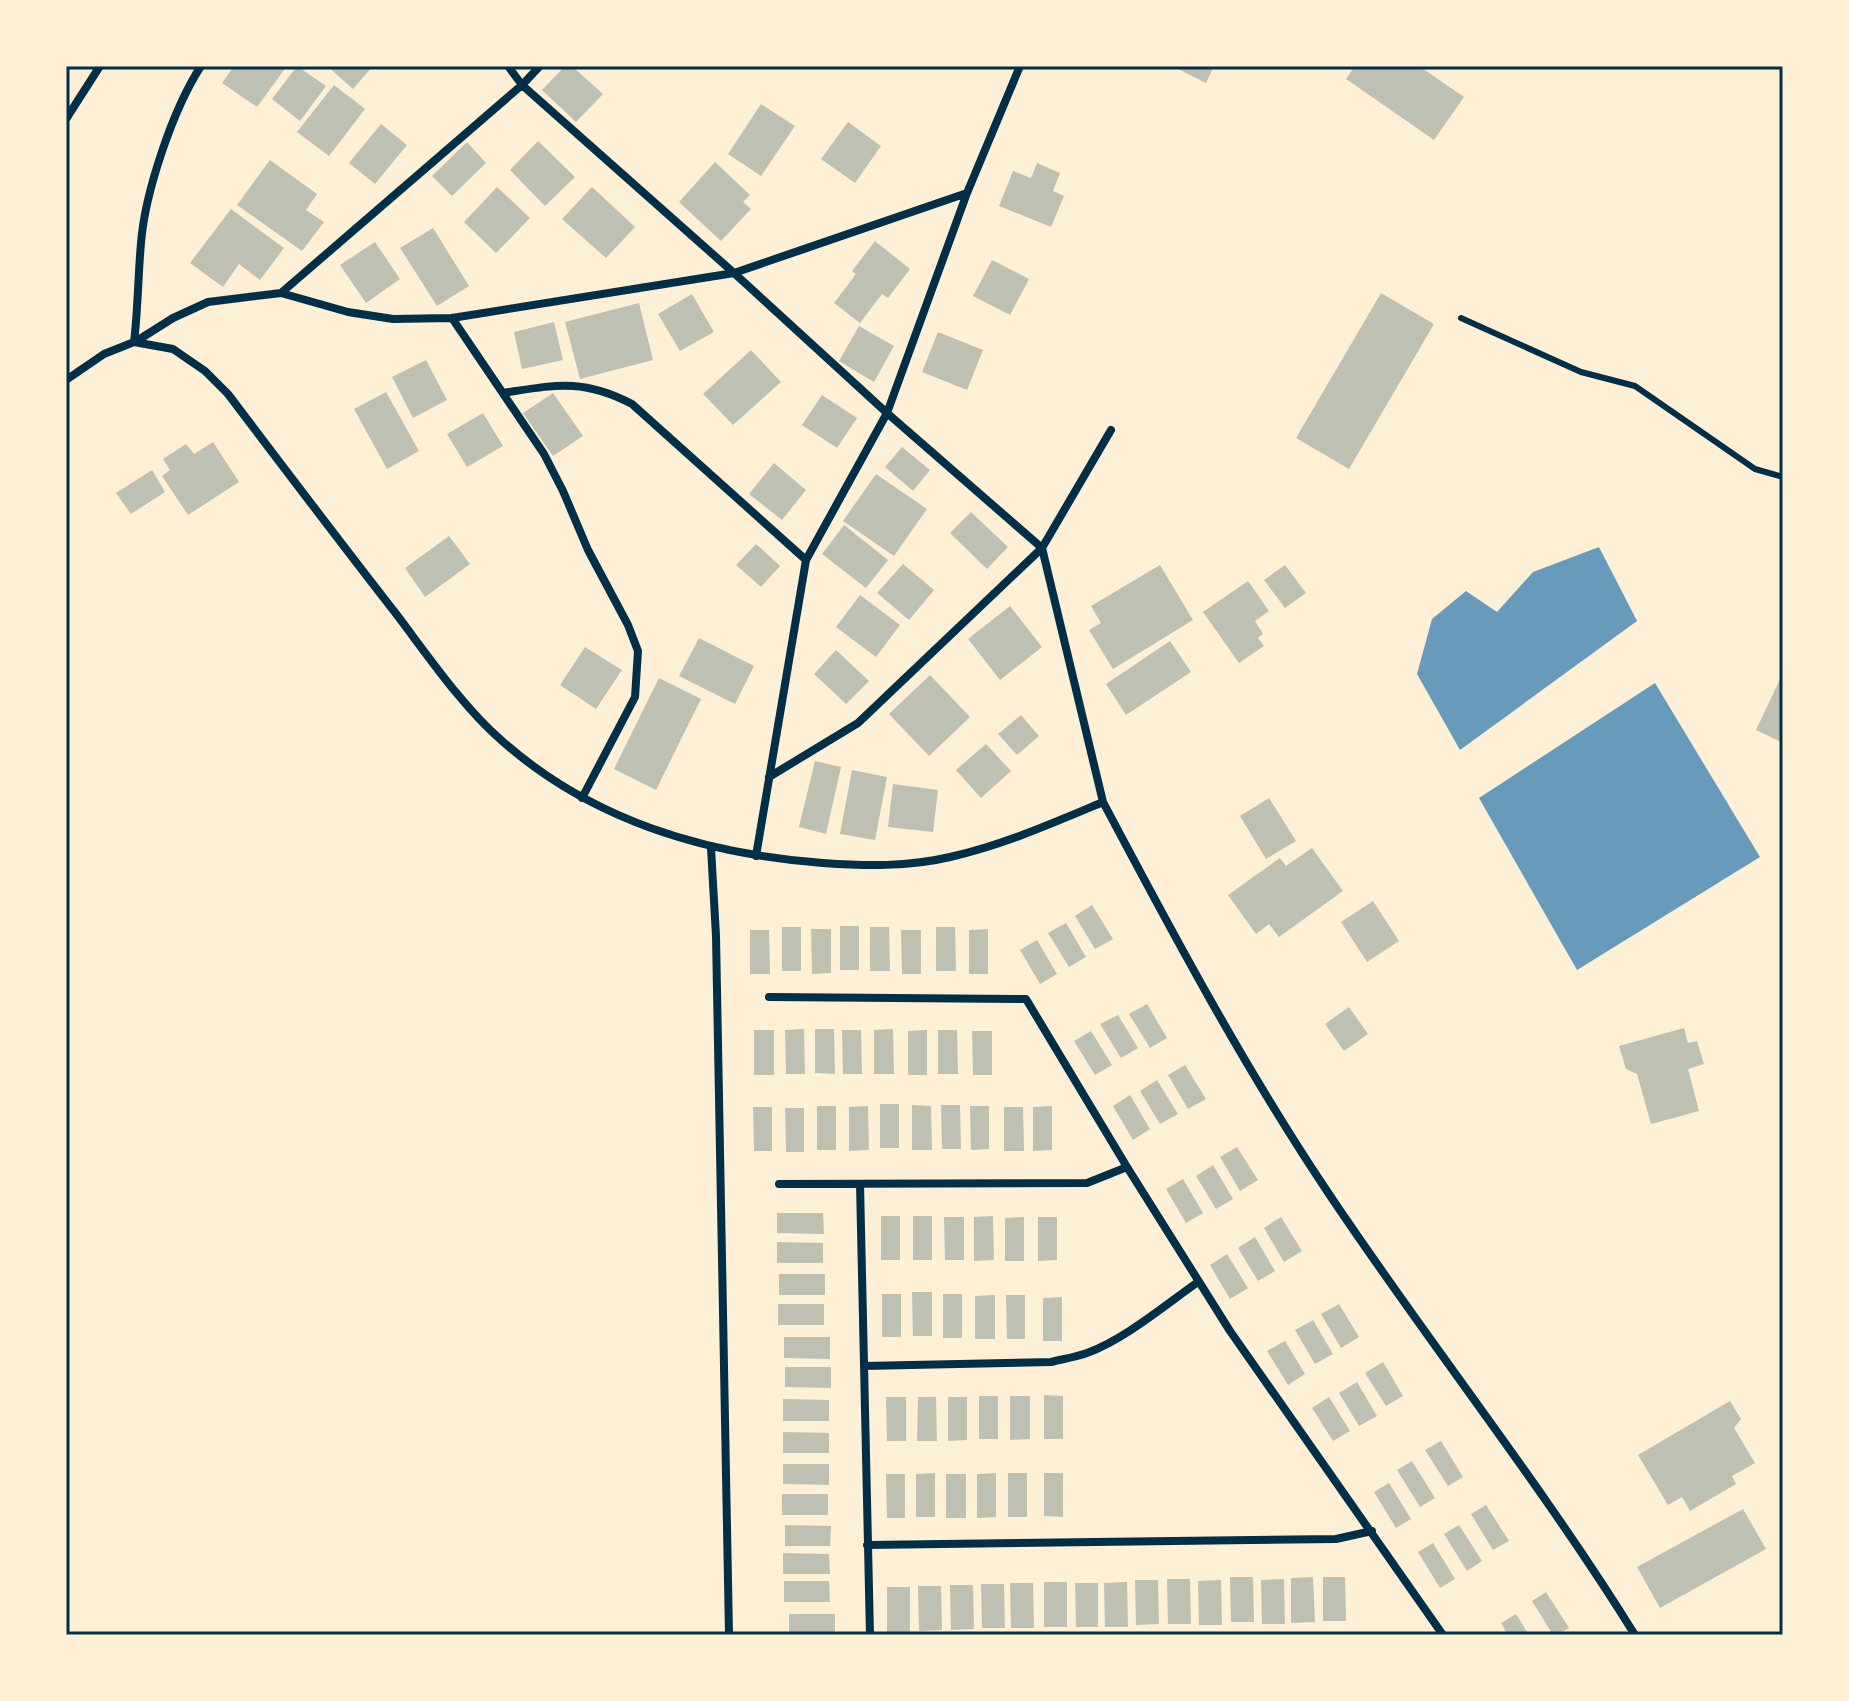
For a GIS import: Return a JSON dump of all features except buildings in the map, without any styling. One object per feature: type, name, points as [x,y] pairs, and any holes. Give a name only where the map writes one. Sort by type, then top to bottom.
[{"type":"street","points":[[66,119],[100,66]]},
{"type":"street","points":[[134,342],[141,240],[150,198],[168,137],[201,66]]},
{"type":"street","points":[[508,66],[522,85],[1042,548],[1103,802],[1229,1030],[1324,1188],[1482,1408],[1635,1635]]},
{"type":"street","points":[[281,293],[522,85],[540,66]]},
{"type":"street","points":[[756,856],[806,560],[887,413],[967,193],[1020,66]]},
{"type":"street","points":[[66,380],[104,354],[134,342],[173,318],[208,302],[281,293],[363,315],[393,319],[452,318],[734,273],[967,193]]},
{"type":"street","points":[[452,318],[544,454],[638,651],[635,697],[582,798]]},
{"type":"street","points":[[134,342],[173,349],[205,371],[228,394],[444,676],[500,739],[547,776],[582,798],[669,835],[711,848],[756,856],[859,866],[948,858],[993,846],[1103,802]]},
{"type":"street","points":[[503,393],[579,385],[606,391],[632,404],[806,560]]},
{"type":"street","points":[[769,777],[858,723],[1042,548],[1111,430]]},
{"type":"street","points":[[711,848],[717,952],[729,1635]]},
{"type":"street","points":[[769,997],[1026,999],[1198,1282],[1443,1635]]},
{"type":"street","points":[[779,1184],[1087,1183],[1127,1167]]},
{"type":"street","points":[[860,1184],[870,1635]]},
{"type":"street","points":[[864,1366],[1051,1362],[1070,1358],[1090,1352],[1121,1335],[1198,1282]]},
{"type":"street","points":[[867,1545],[1336,1539],[1372,1531]]},
{"type":"lane","points":[[1461,318],[1581,372],[1635,386],[1755,469],[1783,477]]},
{"type":"water","points":[[1599,547],[1637,621],[1460,750],[1417,674],[1432,619],[1466,591],[1497,612],[1533,572]]},
{"type":"water","points":[[1655,683],[1760,857],[1577,970],[1479,798]]}]
